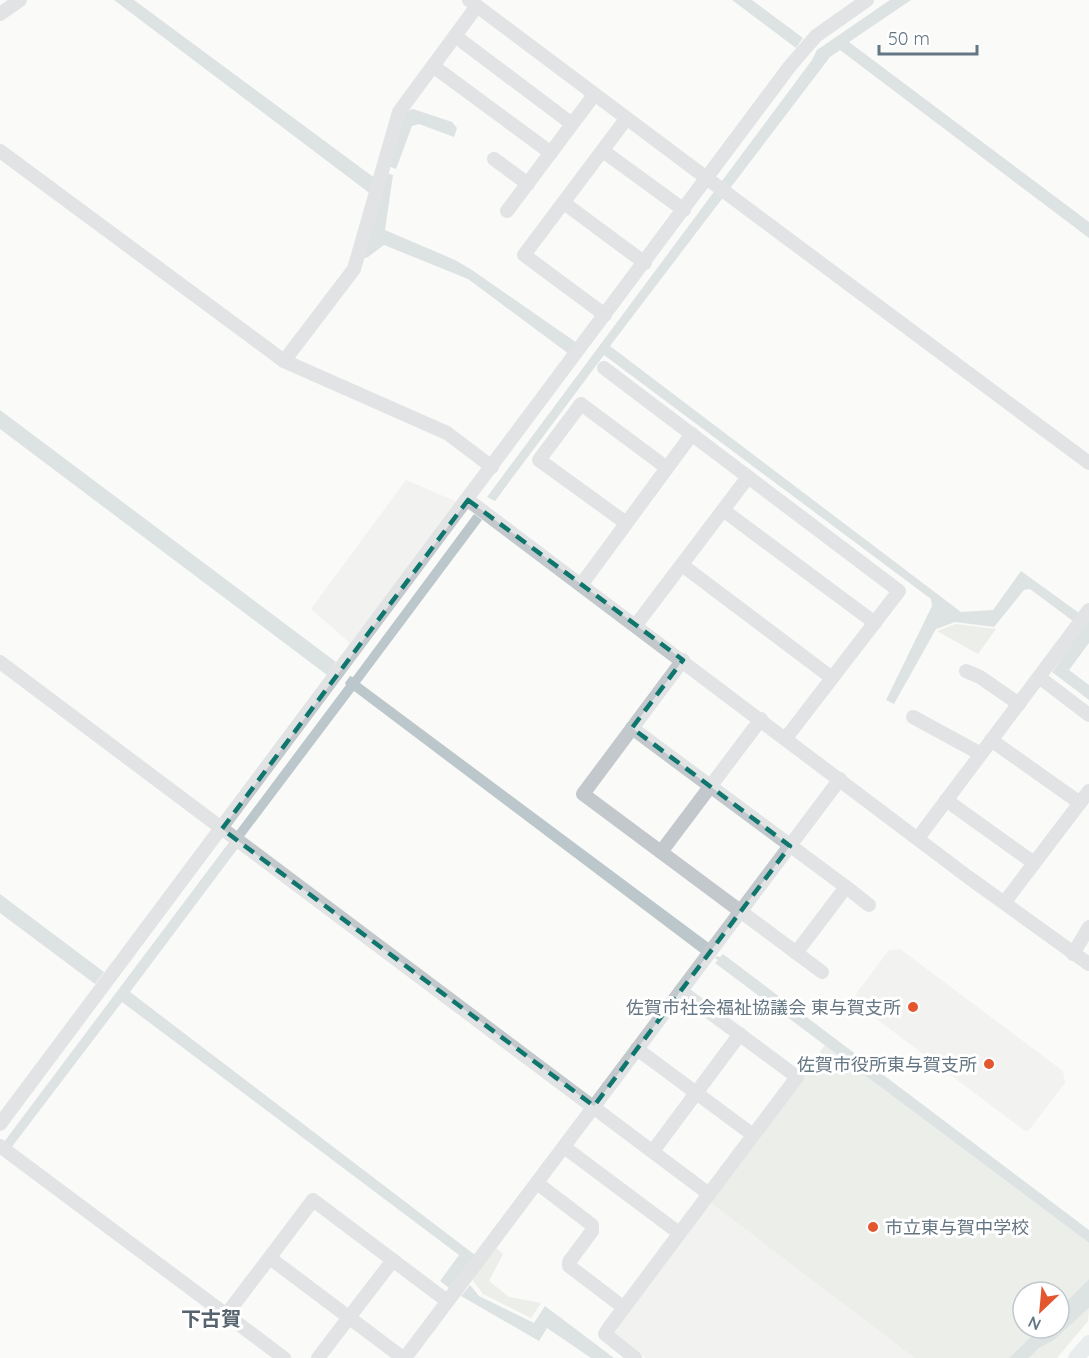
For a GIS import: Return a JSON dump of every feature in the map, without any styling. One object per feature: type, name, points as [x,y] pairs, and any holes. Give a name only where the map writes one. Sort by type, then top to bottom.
[{"type":"main road","points":[[1076,1358],[1089,1343]]},
{"type":"street","points":[[0,14],[20,0]]},
{"type":"street","points":[[0,1125],[684,210],[718,186],[790,66],[816,36],[867,0]]},
{"type":"street","points":[[284,361],[354,269],[399,112],[455,36],[473,3],[1089,463]]},
{"type":"street","points":[[455,36],[572,124]]},
{"type":"street","points":[[433,66],[551,153]]},
{"type":"street","points":[[507,211],[594,95]]},
{"type":"street","points":[[605,315],[524,255],[626,119]]},
{"type":"street","points":[[0,151],[284,361],[447,433],[492,467]]},
{"type":"street","points":[[603,151],[684,210]]},
{"type":"street","points":[[494,159],[528,184]]},
{"type":"street","points":[[564,203],[645,263]]},
{"type":"street","points":[[604,368],[899,591],[786,738]]},
{"type":"street","points":[[626,523],[539,460],[581,404],[667,468]]},
{"type":"street","points":[[581,585],[692,434]]},
{"type":"street","points":[[636,625],[748,477]]},
{"type":"street","points":[[468,500],[1004,903],[1089,964]]},
{"type":"street","points":[[723,510],[875,623]]},
{"type":"street","points":[[682,565],[832,678]]},
{"type":"street","points":[[918,838],[1088,612]]},
{"type":"street","points":[[683,660],[583,794],[822,972]]},
{"type":"street","points":[[0,662],[709,1194]]},
{"type":"street","points":[[966,671],[980,677],[1019,704]]},
{"type":"street","points":[[1039,677],[1089,715]]},
{"type":"street","points":[[913,717],[981,754]]},
{"type":"street","points":[[662,852],[761,719]]},
{"type":"street","points":[[632,728],[869,905]]},
{"type":"street","points":[[991,740],[1080,803]]},
{"type":"street","points":[[270,1258],[404,1358],[840,779]]},
{"type":"street","points":[[1004,903],[1089,791]]},
{"type":"street","points":[[946,800],[1034,863]]},
{"type":"street","points":[[796,953],[846,887]]},
{"type":"street","points":[[1073,954],[1089,927]]},
{"type":"street","points":[[635,1358],[606,1334],[623,1307],[797,1077],[681,991]]},
{"type":"street","points":[[653,1151],[740,1034]]},
{"type":"street","points":[[637,1049],[753,1135]]},
{"type":"street","points":[[0,1146],[284,1358]]},
{"type":"street","points":[[564,1146],[679,1233]]},
{"type":"street","points":[[537,1183],[592,1225],[592,1231],[568,1262],[569,1266],[623,1307]]},
{"type":"street","points":[[226,1315],[313,1200],[447,1301]]},
{"type":"street","points":[[318,1358],[393,1260]]},
{"type":"highlighted area","points":[[468,500],[683,660],[632,728],[790,846],[594,1106],[222,829]]},
{"type":"shaded area","points":[[114,0],[134,0],[376,179],[386,173],[393,175],[385,230],[455,260],[472,270],[577,343],[569,354],[468,279],[384,245],[362,259],[372,195]]},
{"type":"shaded area","points":[[732,0],[752,0],[803,38],[796,48]]},
{"type":"shaded area","points":[[890,0],[911,0],[849,42],[1089,222],[1089,238],[840,50],[830,57],[610,346],[961,612],[993,610],[1021,571],[1089,618],[1089,643],[1069,670],[1089,685],[1089,700],[1052,672],[1081,627],[1030,589],[1024,590],[994,627],[955,622],[936,629],[894,704],[886,700],[932,606],[931,599],[604,355],[495,501],[487,497],[812,60],[817,50]]},
{"type":"shaded area","points":[[413,109],[452,122],[457,128],[454,137],[419,124],[412,126],[396,169],[388,166],[404,112]]},
{"type":"shaded area","points":[[0,410],[336,662],[327,675],[0,429]]},
{"type":"shaded area","points":[[406,480],[457,502],[350,643],[311,609]]},
{"type":"shaded area","points":[[474,514],[482,520],[360,683],[709,943],[701,953],[354,691],[243,838],[235,833],[346,685],[350,676],[353,677]]},
{"type":"shaded area","points":[[956,624],[996,629],[978,654],[937,631]]},
{"type":"shaded area","points":[[230,841],[238,848],[130,992],[475,1255],[449,1288],[440,1281],[459,1255],[122,1002],[11,1148],[4,1142]]},
{"type":"shaded area","points":[[0,894],[104,972],[95,984],[0,913]]},
{"type":"shaded area","points":[[900,949],[1063,1071],[1065,1083],[1029,1130],[1025,1131],[858,1005],[856,994],[889,950]]},
{"type":"shaded area","points":[[723,954],[1089,1230],[1089,1243],[715,963],[718,960],[715,958]]},
{"type":"shaded area","name":"市立東与賀中学校","points":[[825,1045],[1089,1243],[1089,1279],[1071,1297],[1071,1280],[1011,1280],[1011,1340],[1028,1340],[1009,1358],[915,1358],[710,1202]]},
{"type":"shaded area","name":"市立東与賀中学校","points":[[823,1050],[1047,1280],[1011,1280],[1011,1340],[1014,1340],[1000,1358],[646,1358],[613,1333]]},
{"type":"shaded area","points":[[496,1248],[503,1254],[489,1281],[509,1297],[541,1303],[531,1318],[483,1294],[472,1279]]},
{"type":"shaded area","points":[[1089,1279],[1089,1308],[1071,1324],[1071,1297]]},
{"type":"shaded area","points":[[470,1285],[479,1296],[534,1323],[545,1306],[614,1358],[591,1358],[547,1328],[539,1341],[461,1296]]},
{"type":"shaded area","points":[[1089,1308],[1088,1321],[1057,1358],[1029,1358],[1039,1348],[1054,1340],[1071,1340],[1071,1324]]},
{"type":"shaded area","points":[[1028,1340],[1054,1340],[1039,1348],[1029,1358],[1009,1358]]},
{"type":"place","name":"佐賀市社会福祉協議会 東与賀支所","points":[[913,1007]]},
{"type":"place","name":"佐賀市役所東与賀支所","points":[[989,1064]]},
{"type":"place","name":"市立東与賀中学校","points":[[873,1227]]},
{"type":"district","name":"下古賀","points":[[211,1318]]}]
